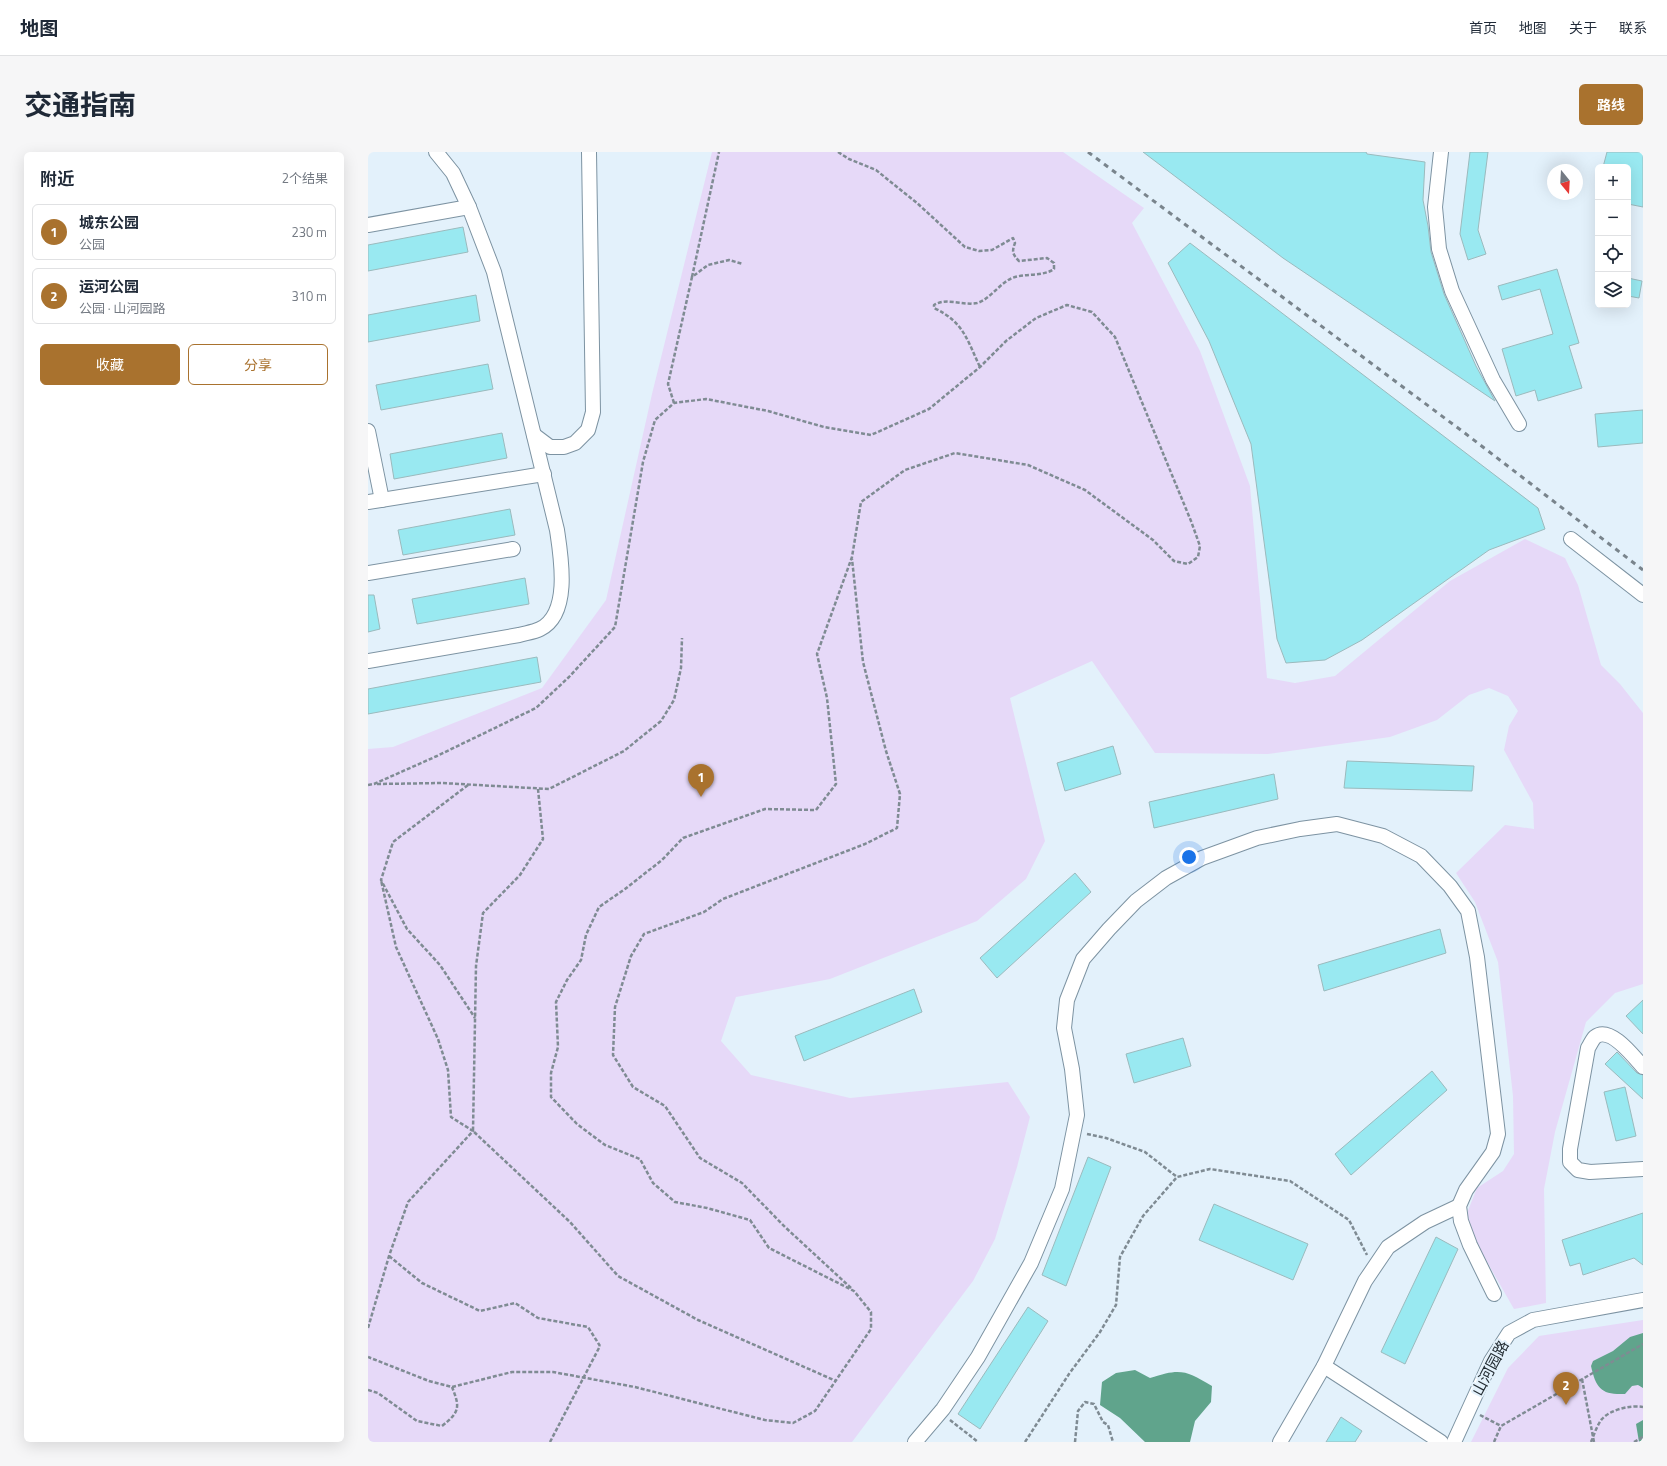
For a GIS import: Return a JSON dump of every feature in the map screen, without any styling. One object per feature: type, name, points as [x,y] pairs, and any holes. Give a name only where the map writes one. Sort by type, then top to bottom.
[{"type":"street","points":[[368,661],[519,635],[540,629],[554,617],[559,603],[562,569],[557,530],[494,272],[469,206],[453,173],[436,152]]},
{"type":"street","points":[[534,435],[550,447],[564,447],[575,443],[588,430],[593,412],[589,152]]},
{"type":"street","points":[[1441,152],[1435,207],[1439,249],[1452,291],[1492,380],[1519,424]]},
{"type":"street","points":[[368,225],[469,206]]},
{"type":"street","points":[[368,431],[375,501],[544,474]]},
{"type":"street","points":[[1570,539],[1643,595]]},
{"type":"street","points":[[368,573],[513,549]]},
{"type":"street","points":[[915,1442],[940,1412],[978,1357],[1031,1263],[1062,1189],[1077,1115],[1072,1069],[1064,1028],[1067,1000],[1083,959],[1108,929],[1136,901],[1166,878],[1202,858],[1257,838],[1300,829],[1337,824],[1383,836],[1421,856],[1450,886],[1468,911],[1477,957],[1498,1134],[1492,1152],[1466,1190],[1460,1206],[1461,1221],[1470,1246],[1494,1294]]},
{"type":"street","points":[[1643,1067],[1616,1038],[1604,1034],[1595,1037],[1588,1048],[1570,1149],[1570,1162],[1578,1170],[1590,1172],[1643,1169]]},
{"type":"street","points":[[1280,1442],[1324,1366],[1365,1281],[1388,1247],[1425,1222],[1460,1206]]},
{"type":"street","name":"山河园路","points":[[1454,1442],[1491,1361],[1509,1333],[1533,1320],[1643,1300]]},
{"type":"street","points":[[1324,1366],[1441,1442]]},
{"type":"path","points":[[674,403],[668,384],[719,152]]},
{"type":"path","points":[[838,152],[849,159],[876,170],[917,203],[965,247],[979,251],[992,250],[1013,238],[1015,242],[1012,251],[1014,256],[1019,261],[1047,258],[1054,263],[1054,269],[1049,272],[1026,274],[1012,278],[1003,283],[986,298],[979,302],[968,304],[940,302],[934,304],[934,308],[958,323],[980,367]]},
{"type":"path","points":[[692,277],[708,265],[729,260],[742,264]]},
{"type":"path","points":[[374,784],[437,756],[536,708],[569,677],[615,628],[643,462],[655,420],[674,403],[706,399],[768,412],[824,427],[871,435],[929,409],[980,367],[1006,341],[1036,318],[1067,305],[1092,312],[1115,337],[1191,521],[1200,546],[1198,557],[1188,564],[1174,561],[1153,540],[1085,490],[1028,465],[955,453],[905,470],[861,502],[852,557],[817,654],[827,698],[836,784],[816,810],[765,809],[682,838],[662,860],[599,907],[586,935],[581,960],[567,980],[556,1002],[558,1047],[551,1073],[551,1097],[577,1124],[605,1146],[640,1159],[653,1182],[675,1202],[707,1208],[750,1220],[770,1248],[854,1291]]},
{"type":"path","points":[[368,1357],[429,1381],[452,1387],[512,1372],[553,1372],[634,1387],[758,1419],[793,1423],[815,1411],[871,1329],[871,1312],[854,1291],[785,1227],[742,1183],[700,1158],[665,1106],[633,1087],[613,1055],[615,1007],[631,956],[644,934],[704,912],[723,899],[865,844],[897,828],[900,794],[886,751],[863,662],[852,557]]},
{"type":"path","points":[[368,785],[442,783],[549,789],[624,751],[661,721],[674,700],[682,668],[682,638]]},
{"type":"path","points":[[468,785],[393,842],[382,880],[396,947],[438,1039],[448,1070],[451,1117],[473,1131],[570,1222],[618,1276],[698,1320],[836,1381]]},
{"type":"path","points":[[368,1328],[389,1256],[408,1202],[473,1131],[476,966],[482,913],[520,875],[543,839],[538,789]]},
{"type":"path","points":[[382,880],[407,929],[440,965],[475,1019]]},
{"type":"path","points":[[1074,1131],[1106,1138],[1145,1152],[1177,1177]]},
{"type":"path","points":[[1025,1442],[1069,1374],[1100,1332],[1116,1304],[1120,1258],[1143,1216],[1177,1177],[1210,1169],[1290,1181],[1349,1220],[1374,1268]]},
{"type":"path","points":[[389,1256],[422,1283],[480,1311],[515,1303],[538,1318],[588,1327],[600,1346],[550,1442]]},
{"type":"path","points":[[1494,1442],[1501,1426],[1643,1344]]},
{"type":"path","points":[[1582,1379],[1594,1442]]},
{"type":"path","points":[[368,1390],[378,1393],[417,1421],[442,1426],[454,1417],[458,1403],[452,1387]]},
{"type":"path","points":[[1075,1442],[1078,1411],[1085,1402],[1094,1404],[1103,1422],[1108,1425],[1113,1442]]},
{"type":"path","points":[[1591,1442],[1602,1419],[1613,1412],[1635,1406],[1643,1407]]},
{"type":"path","points":[[1469,1410],[1501,1426]]},
{"type":"path","points":[[940,1412],[978,1442]]},
{"type":"path","points":[[1634,1442],[1643,1437]]},
{"type":"shaded area","points":[[712,152],[1063,152],[1144,208],[1132,223],[1200,351],[1250,486],[1267,678],[1295,683],[1335,676],[1450,581],[1525,539],[1565,558],[1578,585],[1601,665],[1620,684],[1643,713],[1643,984],[1615,993],[1586,1022],[1555,1132],[1544,1189],[1546,1303],[1514,1309],[1475,1241],[1467,1213],[1477,1188],[1503,1171],[1514,1154],[1513,1096],[1498,962],[1475,902],[1456,873],[1505,825],[1534,829],[1533,803],[1504,750],[1509,726],[1518,711],[1508,696],[1489,688],[1469,695],[1437,720],[1390,737],[1268,754],[1155,753],[1092,661],[1010,698],[1045,841],[1026,879],[977,921],[830,979],[736,997],[721,1041],[751,1075],[850,1098],[1008,1082],[1030,1117],[1017,1167],[995,1239],[973,1281],[852,1442],[368,1442],[368,749],[393,747],[542,688],[606,600],[652,394]]},
{"type":"shaded area","points":[[1643,1320],[1643,1442],[1471,1442],[1508,1368],[1539,1336]]},
{"type":"shaded area","points":[[1643,1333],[1643,1388],[1638,1385],[1632,1386],[1625,1394],[1605,1392],[1595,1380],[1591,1366],[1593,1361],[1613,1351],[1630,1337]]},
{"type":"shaded area","points":[[1135,1370],[1150,1378],[1169,1373],[1182,1372],[1196,1377],[1212,1386],[1211,1402],[1195,1421],[1190,1442],[1145,1442],[1120,1418],[1100,1405],[1102,1382],[1116,1373]]},
{"type":"shaded area","points":[[1643,1420],[1643,1442],[1639,1442],[1636,1424]]},
{"type":"building","points":[[1143,152],[1366,152],[1367,154],[1425,162],[1423,200],[1431,252],[1444,294],[1476,366],[1495,401],[1283,258]]},
{"type":"building","points":[[1470,152],[1488,152],[1478,230],[1486,254],[1468,260],[1460,234]]},
{"type":"building","points":[[1607,152],[1643,152],[1643,207],[1631,205],[1631,164],[1604,164]]},
{"type":"building","points":[[463,227],[468,252],[368,271],[368,245]]},
{"type":"building","points":[[1190,243],[1538,508],[1545,529],[1489,550],[1362,640],[1325,660],[1286,663],[1277,639],[1251,444],[1209,341],[1168,263]]},
{"type":"building","points":[[1557,269],[1579,343],[1569,346],[1582,388],[1538,401],[1535,390],[1516,396],[1502,349],[1553,334],[1540,289],[1502,300],[1498,286]]},
{"type":"building","points":[[1631,279],[1642,281],[1639,298],[1631,297]]},
{"type":"building","points":[[476,295],[480,321],[368,342],[368,315]]},
{"type":"building","points":[[488,364],[493,389],[381,410],[376,385]]},
{"type":"building","points":[[1643,410],[1643,443],[1598,447],[1595,414]]},
{"type":"building","points":[[502,433],[507,458],[394,479],[390,454]]},
{"type":"building","points":[[510,509],[515,535],[403,555],[398,530]]},
{"type":"building","points":[[525,578],[529,604],[417,624],[412,599]]},
{"type":"building","points":[[368,595],[374,595],[380,629],[368,632]]},
{"type":"building","points":[[537,657],[541,682],[368,714],[368,689]]},
{"type":"building","points":[[1113,746],[1121,774],[1065,791],[1057,763]]},
{"type":"building","points":[[1347,761],[1474,766],[1472,791],[1344,788]]},
{"type":"building","points":[[1274,774],[1278,799],[1154,828],[1149,802]]},
{"type":"building","points":[[1075,873],[1091,892],[997,978],[980,958]]},
{"type":"building","points":[[1440,929],[1446,953],[1324,991],[1318,965]]},
{"type":"building","points":[[914,989],[922,1012],[804,1061],[795,1036]]},
{"type":"building","points":[[1643,1000],[1643,1034],[1626,1016]]},
{"type":"building","points":[[1183,1038],[1191,1066],[1134,1083],[1126,1054]]},
{"type":"building","points":[[1617,1052],[1637,1073],[1643,1075],[1643,1099],[1605,1064]]},
{"type":"building","points":[[1432,1071],[1447,1090],[1351,1175],[1335,1154]]},
{"type":"building","points":[[1625,1087],[1636,1136],[1616,1141],[1604,1092]]},
{"type":"building","points":[[1088,1157],[1111,1167],[1066,1286],[1042,1275]]},
{"type":"building","points":[[1214,1204],[1308,1244],[1293,1280],[1199,1240]]},
{"type":"building","points":[[1643,1213],[1643,1265],[1634,1258],[1583,1275],[1580,1263],[1570,1266],[1562,1240]]},
{"type":"building","points":[[1436,1237],[1458,1249],[1405,1364],[1381,1352]]},
{"type":"building","points":[[1028,1307],[1048,1321],[980,1429],[958,1414]]},
{"type":"building","points":[[1341,1417],[1362,1431],[1355,1442],[1326,1442]]},
{"type":"railway","points":[[1088,152],[1466,434],[1643,570]]},
{"type":"place","name":"城东公园","points":[[701,797]]},
{"type":"place","name":"运河公园","points":[[1566,1405]]}]
